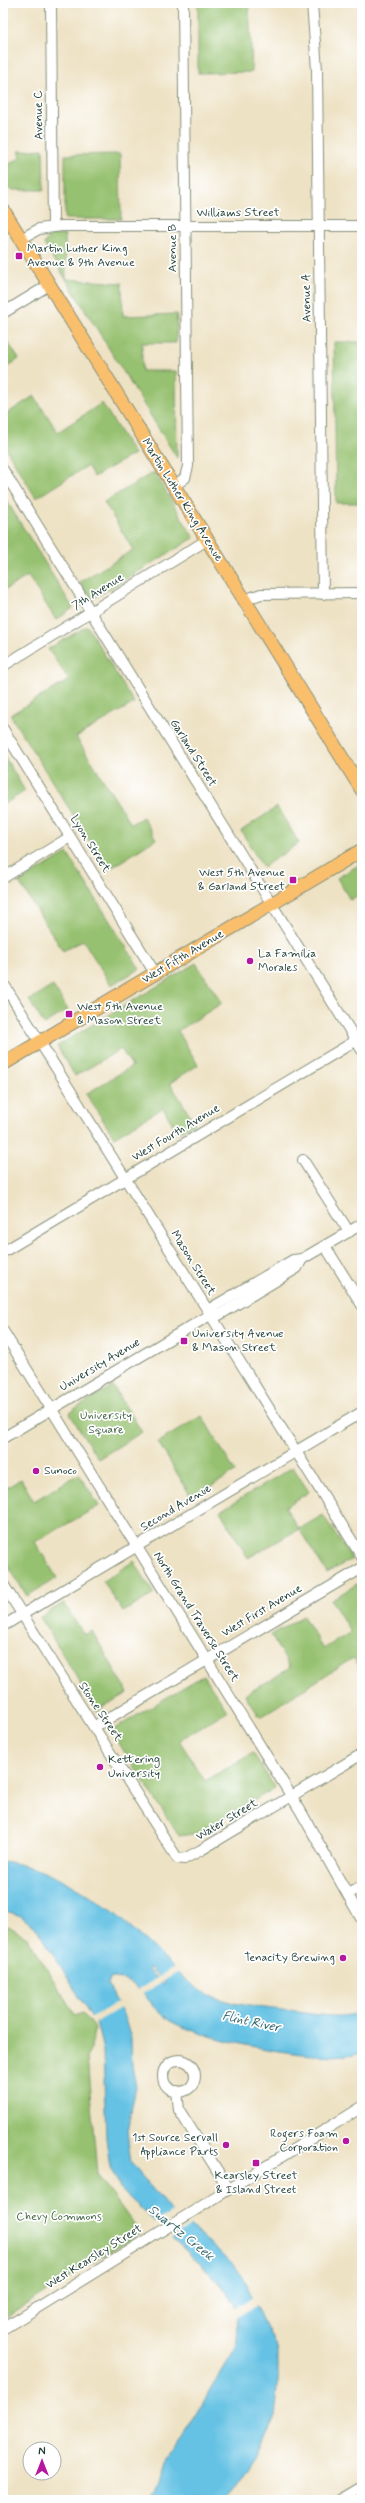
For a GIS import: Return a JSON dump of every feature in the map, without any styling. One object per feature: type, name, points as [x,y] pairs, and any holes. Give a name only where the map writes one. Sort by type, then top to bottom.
[{"type":"main road","name":"Martin Luther King Avenue","points":[[3,210],[362,790]]},
{"type":"main road","name":"West Fifth Avenue","points":[[3,1064],[362,850]]},
{"type":"street","name":"Avenue C","points":[[51,3],[53,227]]},
{"type":"street","name":"Avenue B","points":[[174,486],[185,478],[188,466],[183,3]]},
{"type":"street","name":"Avenue A","points":[[312,3],[316,41],[320,226],[323,594]]},
{"type":"street","name":"Williams Street","points":[[21,239],[39,229],[53,227],[362,226]]},
{"type":"street","points":[[3,313],[50,285]]},
{"type":"street","name":"Garland Street","points":[[3,470],[271,904],[359,1039],[362,1050]]},
{"type":"street","name":"7th Avenue","points":[[3,666],[207,540]]},
{"type":"street","points":[[244,600],[261,594],[362,594]]},
{"type":"street","name":"Lyon Street","points":[[3,729],[155,973]]},
{"type":"street","points":[[3,878],[70,837]]},
{"type":"street","name":"Mason Street","points":[[3,983],[362,1556]]},
{"type":"street","name":"West Fourth Avenue","points":[[3,1252],[359,1039]]},
{"type":"street","points":[[303,1160],[349,1232]]},
{"type":"street","name":"University Avenue","points":[[3,1438],[210,1315],[219,1315],[298,1268],[302,1259],[362,1224]]},
{"type":"street","points":[[325,1246],[362,1305]]},
{"type":"street","name":"North Grand Traverse Street","points":[[3,1332],[292,1796],[362,1920]]},
{"type":"street","name":"Second Avenue","points":[[3,1626],[362,1412]]},
{"type":"street","name":"West First Avenue","points":[[94,1727],[362,1568]]},
{"type":"street","name":"Stone Street","points":[[3,1584],[174,1855]]},
{"type":"street","name":"Water Street","points":[[174,1855],[182,1859],[189,1857],[362,1754]]},
{"type":"street","points":[[348,1894],[362,1886]]},
{"type":"street","points":[[177,2091],[179,2110],[229,2189]]},
{"type":"street","name":"West Kearsley Street","points":[[3,2329],[362,2107]]},
{"type":"street","points":[[340,2500],[362,2487]]},
{"type":"green space","points":[[198,3],[249,3],[252,72],[198,73]]},
{"type":"green space","points":[[43,149],[44,190],[10,190],[3,178],[3,168],[21,157],[19,151]]},
{"type":"green space","points":[[120,154],[121,219],[65,219],[65,155]]},
{"type":"green space","points":[[50,235],[65,235],[66,279],[122,283],[123,316],[177,314],[176,343],[142,343],[142,371],[176,371],[177,458],[44,244]]},
{"type":"green space","points":[[3,335],[19,359],[3,370]]},
{"type":"green space","points":[[334,342],[362,342],[362,503],[336,503]]},
{"type":"green space","points":[[34,396],[58,432],[102,403],[134,454],[94,477],[87,466],[36,498],[3,444],[3,416]]},
{"type":"green space","points":[[154,472],[194,538],[91,600],[80,582],[133,550],[104,502]]},
{"type":"green space","points":[[3,495],[73,608],[56,620],[28,576],[3,591]]},
{"type":"green space","points":[[87,626],[134,703],[76,737],[131,824],[143,817],[156,839],[108,870],[10,715],[69,680],[48,649]]},
{"type":"green space","points":[[3,754],[25,791],[3,805]]},
{"type":"green space","points":[[277,807],[299,843],[263,867],[241,831]]},
{"type":"green space","points":[[67,853],[140,969],[111,985],[83,940],[63,951],[19,882]]},
{"type":"green space","points":[[362,863],[362,893],[350,900],[337,878]]},
{"type":"green space","points":[[196,963],[222,1003],[178,1031],[198,1065],[170,1083],[195,1123],[178,1133],[163,1108],[114,1137],[86,1094],[132,1066],[121,1049],[75,1076],[57,1046]]},
{"type":"green space","points":[[53,986],[68,1010],[44,1024],[29,1000]]},
{"type":"green space","name":"University Square","points":[[113,1386],[142,1432],[98,1459],[70,1414],[71,1411]]},
{"type":"green space","points":[[202,1416],[235,1472],[192,1498],[158,1442]]},
{"type":"green space","points":[[293,1467],[309,1492],[285,1507],[299,1529],[248,1558],[220,1511]]},
{"type":"green space","points":[[79,1474],[99,1506],[35,1542],[57,1578],[27,1596],[3,1558],[3,1490],[21,1479],[34,1501]]},
{"type":"green space","points":[[323,1515],[352,1559],[327,1573],[299,1529]]},
{"type":"green space","points":[[134,1561],[154,1594],[123,1612],[103,1581]]},
{"type":"green space","points":[[362,1581],[362,1672],[353,1658],[260,1717],[245,1695],[290,1668],[271,1635],[303,1616],[323,1649],[351,1632],[331,1600]]},
{"type":"green space","points":[[64,1603],[84,1635],[92,1631],[128,1693],[97,1711],[40,1617]]},
{"type":"green space","points":[[204,1675],[227,1711],[179,1740],[205,1781],[253,1753],[275,1788],[199,1833],[179,1836],[111,1731]]},
{"type":"green space","name":"Chevy Commons","points":[[3,1923],[27,1937],[75,2015],[82,2012],[95,2028],[87,2057],[97,2174],[140,2233],[3,2319]]},
{"type":"water","points":[[3,1861],[45,1872],[83,1891],[118,1916],[181,1976],[202,1991],[212,1996],[245,2005],[317,2015],[344,2016],[362,2012],[362,2052],[345,2055],[296,2053],[240,2044],[191,2030],[166,2018],[137,1988],[129,1982],[110,1978],[108,1985],[124,2016],[131,2039],[132,2066],[136,2087],[127,2131],[131,2163],[170,2210],[218,2250],[241,2273],[278,2351],[278,2389],[275,2417],[257,2453],[225,2500],[145,2500],[159,2485],[166,2464],[236,2348],[238,2328],[235,2304],[229,2294],[216,2279],[121,2190],[110,2167],[106,2138],[103,2050],[97,2026],[39,1931],[21,1916],[3,1910]],"holes":[[[150,1968],[165,1983],[164,1985],[148,1970]]]},
{"type":"pier","points":[[175,1967],[180,1971],[141,1995],[136,1991]]},
{"type":"pier","points":[[119,2001],[122,2007],[93,2024],[90,2019]]},
{"type":"pier","points":[[174,2211],[192,2226],[170,2239],[154,2223]]},
{"type":"pier","points":[[254,2296],[257,2304],[235,2319],[233,2310]]},
{"type":"place","name":"Martin Luther King Avenue & 9th Avenue","points":[[19,256]]},
{"type":"place","name":"West 5th Avenue & Garland Street","points":[[293,880]]},
{"type":"place","name":"La Familia Morales","points":[[250,961]]},
{"type":"place","name":"West 5th Avenue & Mason Street","points":[[69,1014]]},
{"type":"place","name":"University Avenue & Mason Street","points":[[184,1341]]},
{"type":"place","name":"Sunoco","points":[[36,1471]]},
{"type":"place","name":"Kettering University","points":[[100,1767]]},
{"type":"place","name":"Tenacity Brewing","points":[[343,1958]]},
{"type":"place","name":"Rogers Foam Corporation","points":[[346,2141]]},
{"type":"place","name":"1st Source Servall Appliance Parts","points":[[226,2145]]},
{"type":"place","name":"Kearsley Street & Island Street","points":[[256,2163]]},
{"type":"water label","name":"Flint River","points":[[251,2022]]},
{"type":"water label","name":"Swartz Creek","points":[[181,2233]]}]
